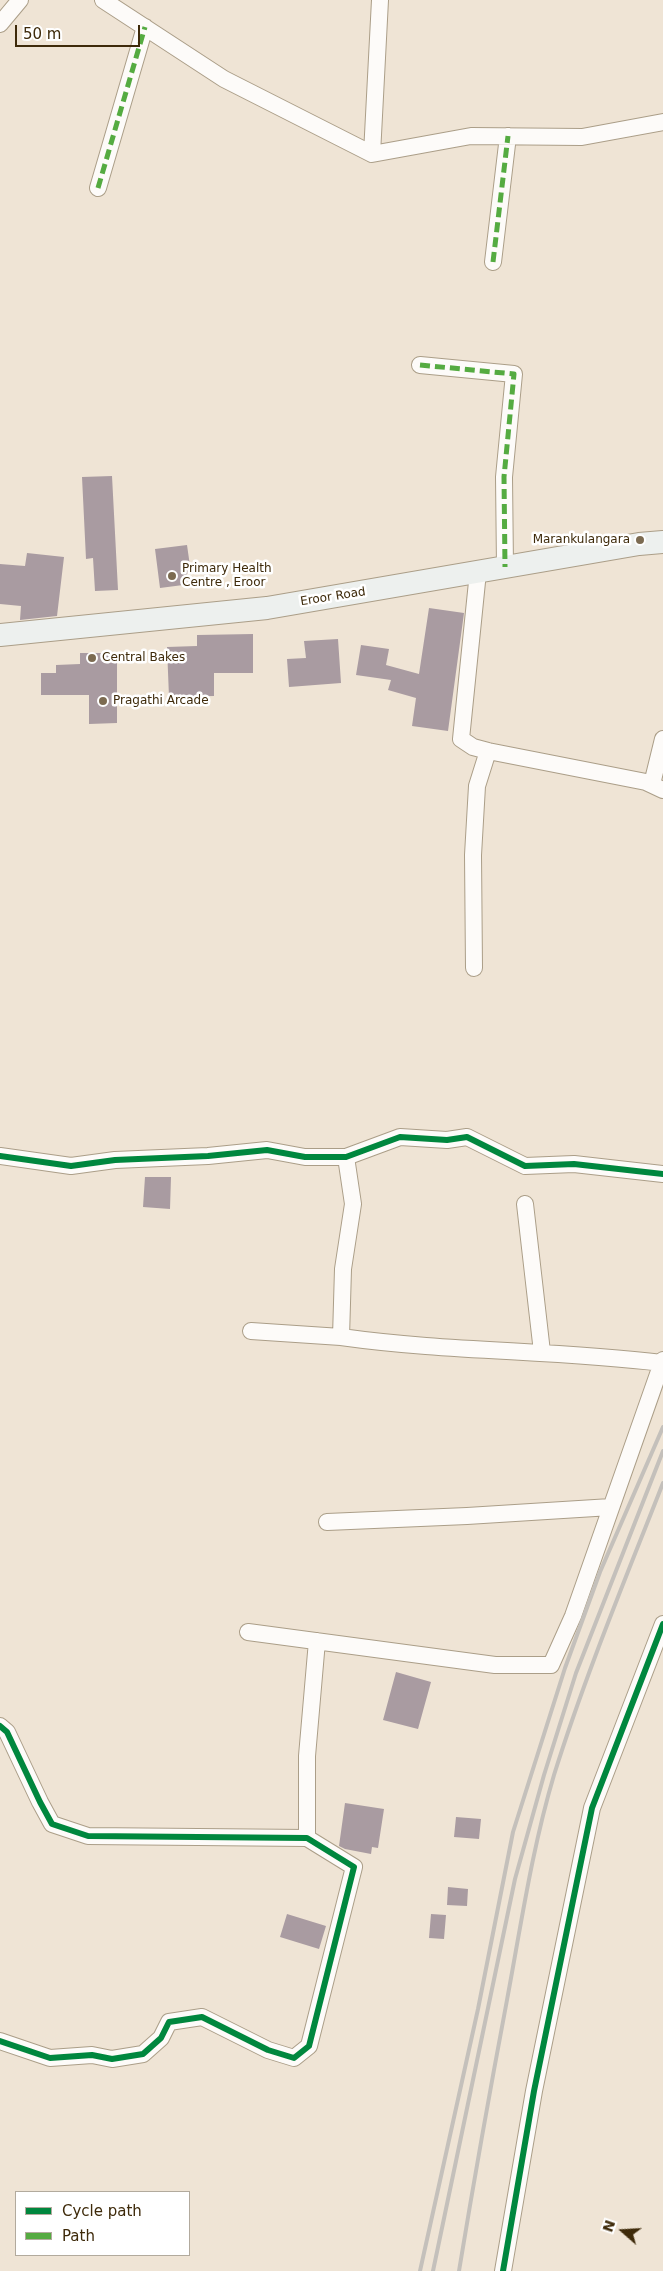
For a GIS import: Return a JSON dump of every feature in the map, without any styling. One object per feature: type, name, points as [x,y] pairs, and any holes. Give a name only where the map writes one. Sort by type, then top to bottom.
[{"type":"main road","name":"Eroor Road","points":[[0,635],[267,608],[660,541]]},
{"type":"street","points":[[0,24],[20,0]]},
{"type":"street","points":[[103,0],[224,80],[372,154],[471,136],[582,136],[663,122]]},
{"type":"street","points":[[372,154],[380,0]]},
{"type":"street","points":[[98,188],[144,27]]},
{"type":"street","points":[[493,262],[508,136]]},
{"type":"street","points":[[420,365],[514,374],[504,477],[505,567]]},
{"type":"street","points":[[478,572],[461,739],[473,747],[488,751],[658,787],[663,739]]},
{"type":"street","points":[[474,968],[473,855],[476,786],[488,751]]},
{"type":"street","points":[[0,1156],[71,1166],[115,1160],[208,1156],[267,1150],[305,1157],[346,1157],[400,1137],[447,1140],[468,1137],[525,1166],[574,1164],[663,1174]]},
{"type":"street","points":[[340,1337],[343,1269],[353,1204],[346,1157]]},
{"type":"street","points":[[525,1204],[542,1352]]},
{"type":"street","points":[[248,1632],[495,1665],[551,1665],[573,1616],[663,1361],[251,1331]]},
{"type":"street","points":[[327,1522],[611,1507]]},
{"type":"street","points":[[503,2271],[534,2091],[592,1808],[663,1624]]},
{"type":"street","points":[[307,1838],[307,1756],[317,1641]]},
{"type":"street","points":[[0,1726],[7,1732],[52,1824],[88,1836],[307,1838],[354,1867],[309,2046],[294,2058],[268,2050],[202,2017],[169,2022],[161,2038],[143,2054],[112,2059],[92,2055],[50,2058],[0,2040]]},
{"type":"building","points":[[112,476],[118,590],[95,591],[93,558],[86,559],[82,477]]},
{"type":"building","name":"Primary Health Centre , Eroor","points":[[187,545],[190,566],[183,585],[160,588],[155,549]]},
{"type":"building","points":[[27,553],[64,557],[57,616],[20,620],[21,606],[0,604],[0,564],[25,566]]},
{"type":"building","points":[[429,608],[464,613],[448,731],[412,726],[416,698],[388,690],[391,680],[356,675],[361,645],[389,649],[386,665],[419,674]]},
{"type":"building","points":[[253,634],[253,673],[214,673],[214,696],[169,697],[167,647],[197,646],[197,635]]},
{"type":"building","points":[[338,639],[341,683],[289,687],[287,659],[306,658],[304,641]]},
{"type":"building","name":"Pragathi Arcade","points":[[80,653],[117,653],[117,723],[89,724],[89,695],[41,695],[41,673],[56,673],[56,665],[80,664]]},
{"type":"building","points":[[145,1177],[171,1177],[170,1209],[143,1207]]},
{"type":"building","points":[[396,1672],[431,1682],[418,1729],[383,1720]]},
{"type":"building","points":[[345,1803],[384,1809],[378,1848],[372,1847],[371,1854],[339,1846]]},
{"type":"building","points":[[456,1817],[481,1819],[479,1839],[454,1837]]},
{"type":"building","points":[[448,1887],[468,1889],[467,1906],[447,1905]]},
{"type":"building","points":[[287,1914],[326,1926],[319,1949],[280,1937]]},
{"type":"building","points":[[431,1914],[446,1915],[444,1939],[429,1938]]},
{"type":"railway","points":[[420,2271],[478,2009],[513,1832],[565,1668],[600,1572],[663,1427]]},
{"type":"railway","points":[[433,2271],[515,1879],[544,1775],[576,1673],[663,1451]]},
{"type":"railway","points":[[459,2271],[522,1915],[546,1803],[566,1738],[592,1665],[663,1483]]},
{"type":"marked path","points":[[98,188],[145,27]]},
{"type":"marked path","points":[[493,262],[508,136]]},
{"type":"marked path","points":[[420,365],[514,374],[504,477],[505,567]]},
{"type":"cycle path","points":[[0,1156],[71,1166],[115,1160],[208,1156],[267,1150],[305,1157],[346,1157],[400,1137],[447,1140],[467,1137],[525,1166],[574,1164],[663,1174]]},
{"type":"cycle path","points":[[503,2271],[534,2091],[592,1808],[663,1624]]},
{"type":"cycle path","points":[[0,1726],[7,1732],[52,1824],[88,1836],[307,1838],[354,1867],[309,2046],[294,2058],[268,2050],[202,2017],[169,2022],[161,2038],[143,2054],[112,2059],[92,2055],[50,2058],[0,2041]]},
{"type":"place","name":"Marankulangara","points":[[640,540]]},
{"type":"place","name":"Primary Health Centre , Eroor","points":[[172,576]]},
{"type":"place","name":"Central Bakes","points":[[92,658]]},
{"type":"place","name":"Pragathi Arcade","points":[[103,701]]}]
